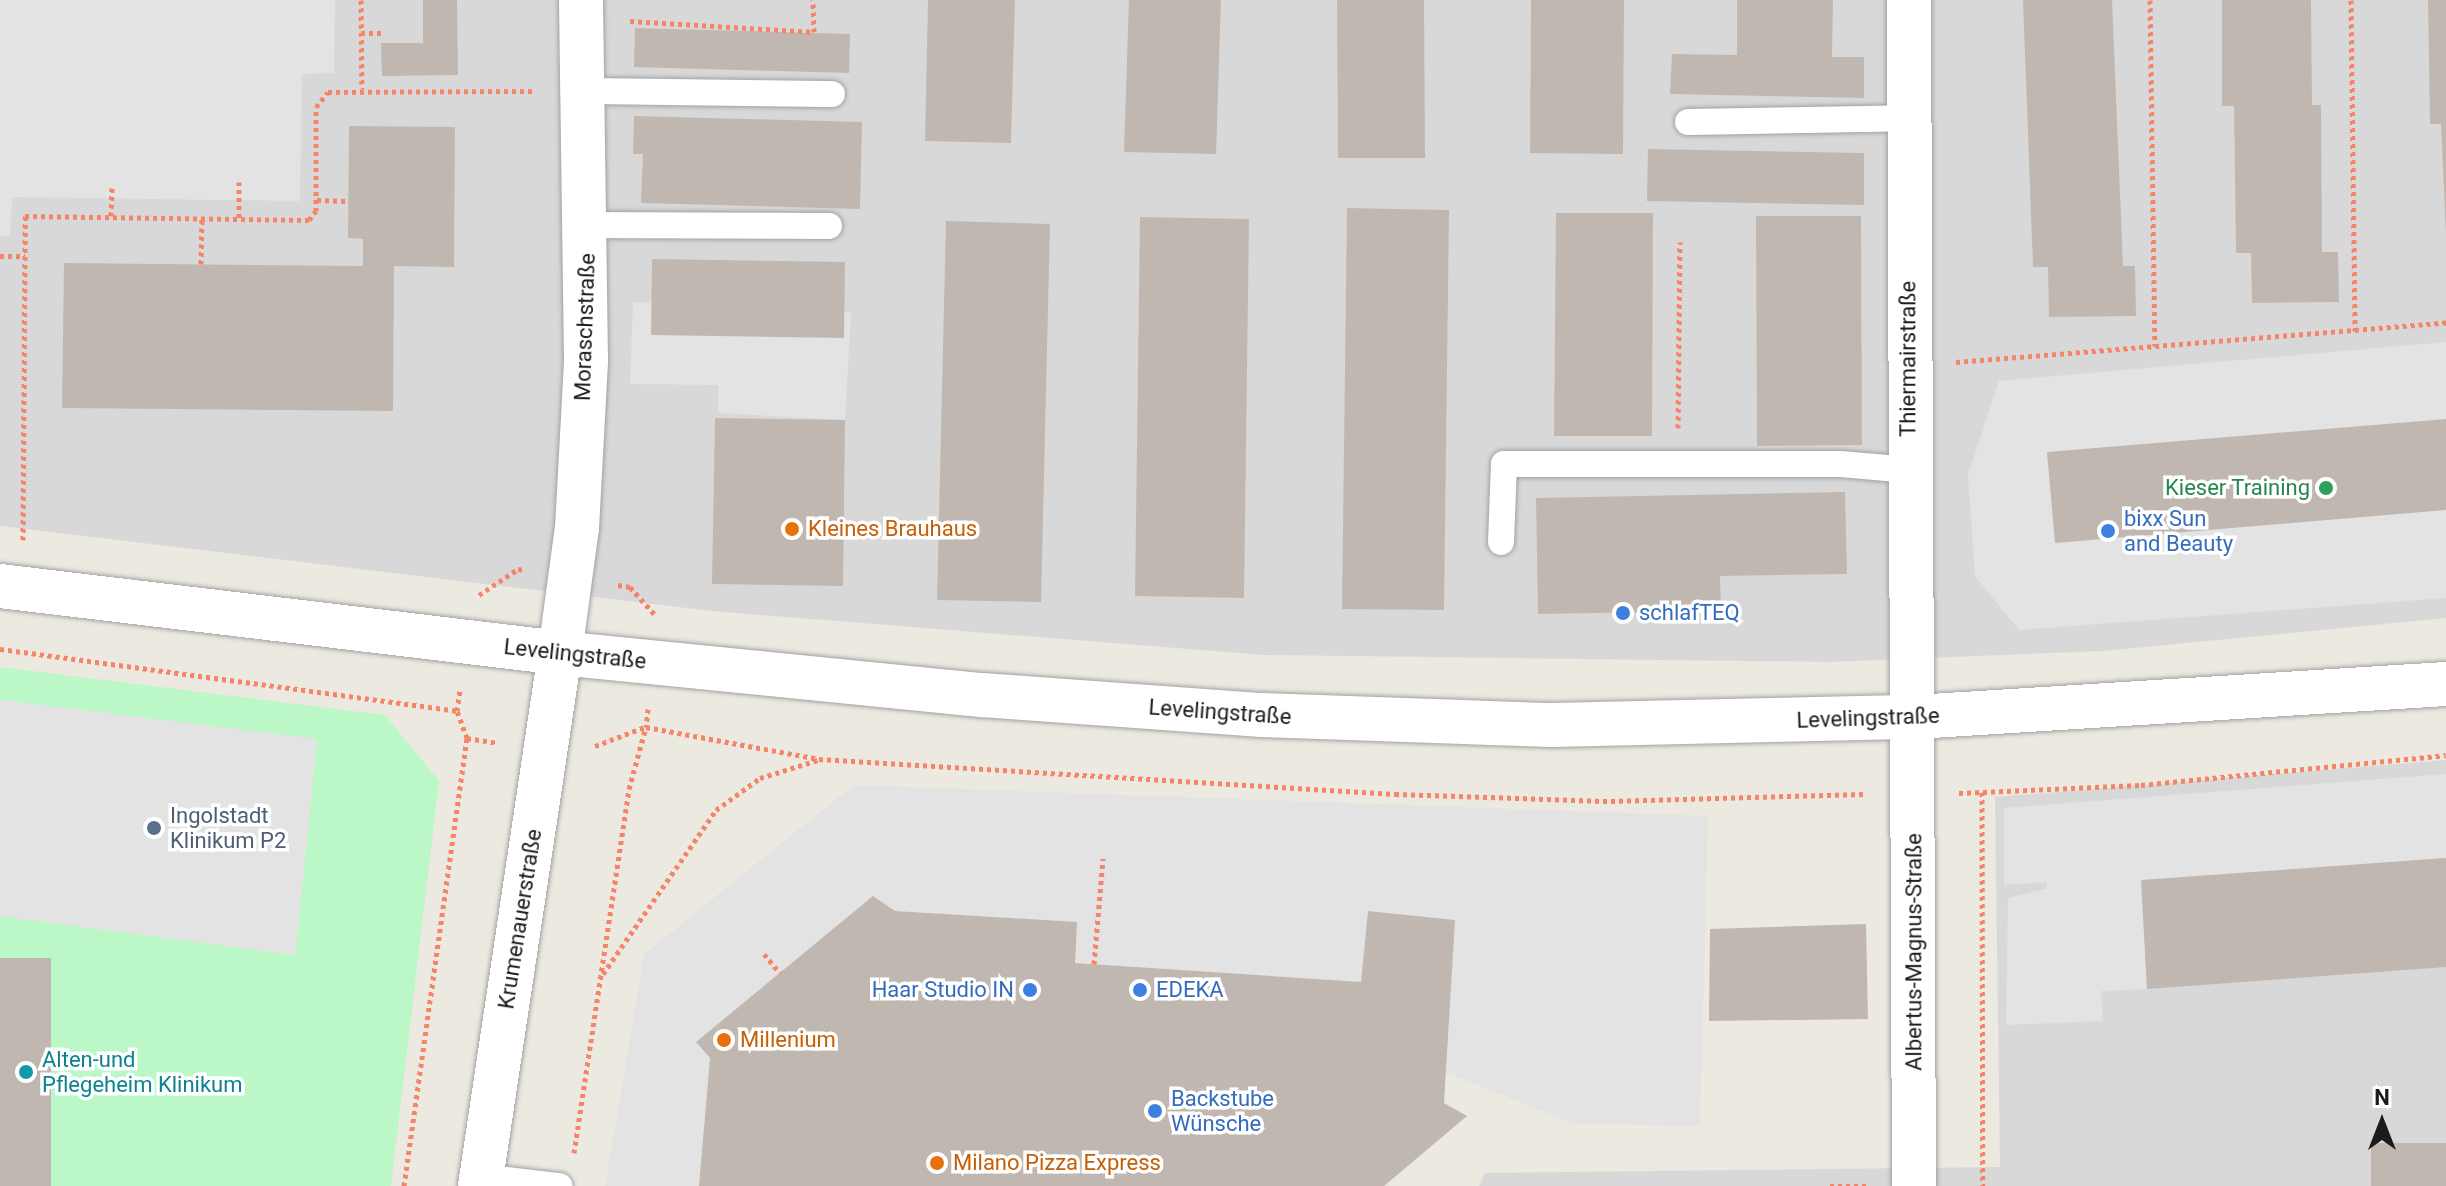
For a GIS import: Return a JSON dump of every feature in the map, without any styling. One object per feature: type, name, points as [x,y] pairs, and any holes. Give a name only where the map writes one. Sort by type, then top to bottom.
[{"type":"street","name":"Thiermairstraße","points":[[1909,0],[1907,366],[1915,717]]},
{"type":"street","name":"Moraschstraße","points":[[560,653],[577,528],[588,225],[581,9]]},
{"type":"street","name":"Levelingstraße","points":[[0,586],[560,653],[982,695],[1262,715],[1552,725],[1915,717],[2446,684]]},
{"type":"street","name":"Krumenauerstraße","points":[[480,1182],[560,653]]},
{"type":"street","name":"Albertus-Magnus-Straße","points":[[1914,1186],[1915,717]]},
{"type":"lane","points":[[583,91],[832,94]]},
{"type":"lane","points":[[1688,122],[1908,118]]},
{"type":"lane","points":[[588,225],[829,226]]},
{"type":"lane","points":[[1501,542],[1504,464],[1841,464],[1910,470]]},
{"type":"lane","points":[[480,1182],[559,1186]]},
{"type":"path","points":[[361,0],[362,89]]},
{"type":"path","points":[[581,9],[814,32],[813,0]]},
{"type":"path","points":[[2150,0],[2155,346]]},
{"type":"path","points":[[2351,0],[2355,331]]},
{"type":"path","points":[[361,33],[381,33]]},
{"type":"path","points":[[23,542],[25,216],[309,220],[316,200],[316,107],[328,92],[362,89],[583,91]]},
{"type":"path","points":[[239,182],[239,219]]},
{"type":"path","points":[[111,216],[112,185]]},
{"type":"path","points":[[316,200],[348,201]]},
{"type":"path","points":[[201,264],[202,218]]},
{"type":"path","points":[[1678,465],[1680,242]]},
{"type":"path","points":[[0,256],[25,256]]},
{"type":"path","points":[[1907,366],[2446,323]]},
{"type":"path","points":[[11,540],[38,544]]},
{"type":"path","points":[[404,1186],[467,738],[457,711],[474,598],[518,569],[570,575],[630,587],[659,620]]},
{"type":"path","points":[[0,649],[457,711]]},
{"type":"path","points":[[573,1156],[629,789],[646,727]]},
{"type":"path","points":[[601,977],[716,810],[760,778],[819,759]]},
{"type":"path","points":[[1982,792],[1983,1186]]},
{"type":"path","points":[[1094,964],[1103,858]]},
{"type":"path","points":[[764,954],[780,973]]},
{"type":"path","points":[[1830,1186],[1879,1186]]},
{"type":"shaded area","points":[[0,0],[2446,0],[2446,618],[2103,651],[1830,662],[1264,655],[712,611],[0,526]]},
{"type":"shaded area","points":[[0,0],[335,0],[334,73],[302,74],[300,201],[12,197],[10,236],[0,236]]},
{"type":"shaded area","points":[[633,302],[851,312],[845,420],[718,413],[718,385],[630,384]]},
{"type":"shaded area","points":[[2446,342],[2446,598],[2019,630],[1975,576],[1968,475],[1999,381]]},
{"type":"shaded area","name":"Ingolstadt Klinikum P2","points":[[0,700],[317,739],[295,955],[0,916]]},
{"type":"shaded area","points":[[2446,760],[2446,1186],[1479,1186],[1485,1173],[2000,1167],[1995,797]]},
{"type":"shaded area","points":[[2446,774],[2446,858],[2142,881],[2147,989],[2101,991],[2103,1021],[2006,1025],[2008,898],[2046,889],[2047,882],[2004,885],[2004,808]]},
{"type":"shaded area","points":[[854,785],[1708,816],[1700,1126],[1574,1124],[1443,1071],[1454,920],[1369,911],[1361,982],[1075,963],[1076,922],[895,911],[873,896],[696,1042],[710,1058],[699,1186],[605,1186],[644,954]]},
{"type":"green space","points":[[0,667],[385,715],[439,781],[391,1186],[0,1186],[0,916],[295,955],[317,740],[0,700]]},
{"type":"building","points":[[423,0],[457,0],[458,75],[382,76],[381,43],[423,43]]},
{"type":"building","points":[[928,0],[1015,0],[1011,143],[925,141]]},
{"type":"building","points":[[1129,0],[1221,0],[1216,154],[1124,152]]},
{"type":"building","points":[[1337,0],[1424,0],[1425,158],[1338,158]]},
{"type":"building","points":[[1531,0],[1624,0],[1623,154],[1530,153]]},
{"type":"building","points":[[1737,0],[1833,0],[1832,57],[1864,57],[1864,98],[1670,94],[1672,54],[1737,55]]},
{"type":"building","points":[[2023,0],[2112,0],[2123,266],[2135,266],[2136,316],[2049,317],[2048,267],[2033,267]]},
{"type":"building","points":[[2222,0],[2311,0],[2312,105],[2321,105],[2322,252],[2338,252],[2339,302],[2252,303],[2251,253],[2236,253],[2234,106],[2222,106]]},
{"type":"building","points":[[2428,0],[2446,0],[2446,235],[2441,124],[2430,124]]},
{"type":"building","points":[[635,28],[850,34],[849,73],[634,67]]},
{"type":"building","points":[[634,116],[862,122],[860,209],[641,203],[643,154],[633,154]]},
{"type":"building","points":[[349,126],[455,127],[454,267],[394,266],[393,411],[62,408],[64,263],[363,266],[363,239],[348,238]]},
{"type":"building","points":[[1648,149],[1864,153],[1864,205],[1647,201]]},
{"type":"building","points":[[1347,208],[1449,210],[1444,610],[1342,609]]},
{"type":"building","points":[[1556,213],[1653,213],[1652,436],[1554,436]]},
{"type":"building","points":[[1756,216],[1861,216],[1862,445],[1757,446]]},
{"type":"building","points":[[1140,217],[1249,219],[1244,598],[1135,596]]},
{"type":"building","points":[[946,221],[1050,224],[1041,602],[937,600]]},
{"type":"building","points":[[652,259],[845,262],[844,338],[651,335]]},
{"type":"building","points":[[715,418],[845,420],[843,586],[712,584]]},
{"type":"building","points":[[2446,419],[2446,510],[2055,543],[2047,452]]},
{"type":"building","points":[[1845,492],[1847,574],[1720,576],[1721,611],[1538,614],[1536,498]]},
{"type":"building","points":[[2446,858],[2446,967],[2147,989],[2141,880]]},
{"type":"building","points":[[873,896],[895,911],[1077,922],[1075,963],[1361,982],[1368,911],[1455,920],[1444,1103],[1467,1116],[1384,1186],[699,1186],[710,1058],[696,1042]]},
{"type":"building","points":[[1866,924],[1868,1019],[1709,1021],[1710,929]]},
{"type":"building","name":"Alten-und Pflegeheim Klinikum","points":[[0,958],[51,958],[51,1186],[0,1186]]},
{"type":"building","points":[[2371,1143],[2446,1143],[2446,1186],[2371,1186]]},
{"type":"place","name":"Kieser Training","points":[[2326,488]]},
{"type":"place","name":"Kleines Brauhaus","points":[[792,529]]},
{"type":"place","name":"bixx Sun and Beauty","points":[[2108,531]]},
{"type":"place","name":"schlafTEQ","points":[[1623,613]]},
{"type":"place","name":"Ingolstadt Klinikum P2","points":[[154,828]]},
{"type":"place","name":"Haar Studio IN","points":[[1030,990]]},
{"type":"place","name":"EDEKA","points":[[1140,990]]},
{"type":"place","name":"Millenium","points":[[724,1040]]},
{"type":"place","name":"Alten-und Pflegeheim Klinikum","points":[[26,1072]]},
{"type":"place","name":"Backstube Wünsche","points":[[1155,1111]]},
{"type":"place","name":"Milano Pizza Express","points":[[937,1163]]}]
